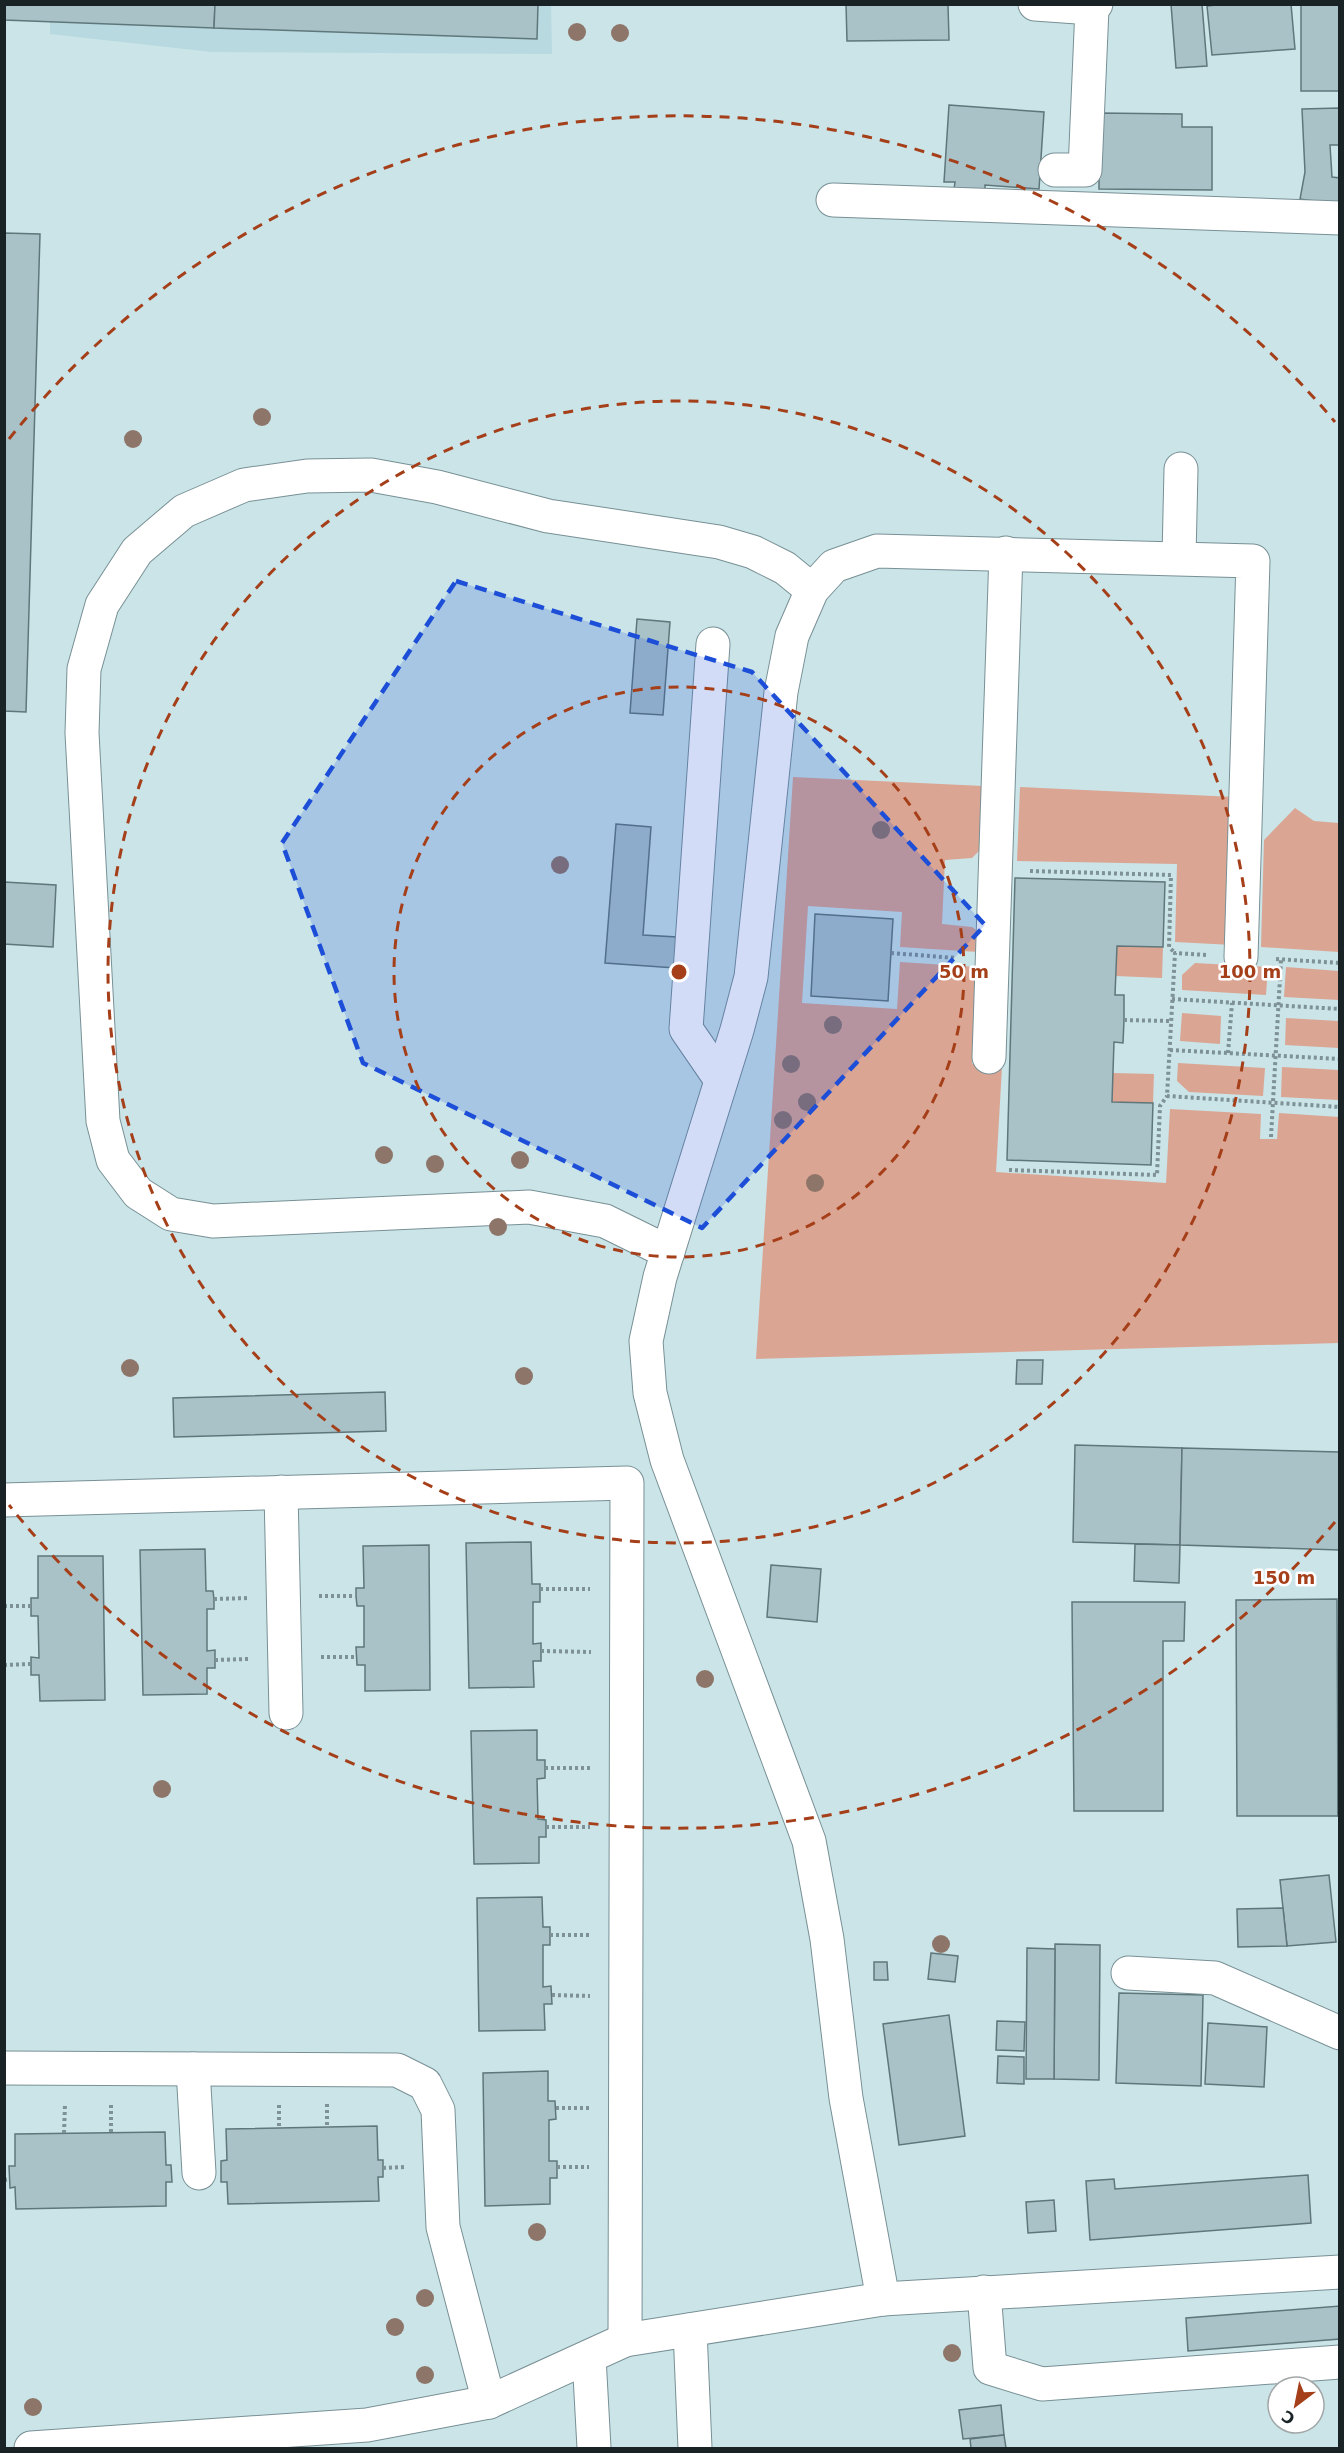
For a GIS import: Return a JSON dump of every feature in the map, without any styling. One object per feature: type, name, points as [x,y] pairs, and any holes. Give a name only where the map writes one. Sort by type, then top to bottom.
[{"type":"street","points":[[1035,4],[1094,6],[1085,170],[1054,170]]},
{"type":"street","points":[[832,200],[1340,218]]},
{"type":"street","points":[[1179,557],[1181,469]]},
{"type":"street","points":[[668,1251],[605,1221],[529,1207],[213,1221],[171,1214],[138,1193],[113,1160],[103,1120],[82,733],[84,669],[102,604],[137,551],[184,511],[244,485],[307,476],[371,475],[437,487],[548,516],[719,542],[753,552],[784,568],[812,590]]},
{"type":"street","points":[[883,2299],[846,2098],[827,1939],[809,1841],[667,1460],[650,1393],[646,1341],[660,1277],[751,977],[781,692],[792,636],[812,590],[834,566],[877,551],[1179,557],[1253,561],[1241,957]]},
{"type":"street","points":[[989,1057],[1006,553]]},
{"type":"street","points":[[713,644],[686,1029],[721,1080]]},
{"type":"street","points":[[4,1500],[627,1483],[667,1460]]},
{"type":"street","points":[[625,2340],[627,1483]]},
{"type":"street","points":[[281,1492],[286,1713]]},
{"type":"street","points":[[1128,1973],[1215,1978],[1340,2033]]},
{"type":"street","points":[[4,2068],[397,2070],[425,2084],[438,2110],[443,2227],[489,2402]]},
{"type":"street","points":[[193,2069],[198,2173]]},
{"type":"street","points":[[30,2448],[299,2439],[489,2402],[625,2340],[883,2299],[1340,2271]]},
{"type":"street","points":[[984,2292],[990,2368],[1041,2384],[1340,2362]]},
{"type":"street","points":[[690,2330],[695,2448]]},
{"type":"street","points":[[589,2357],[594,2448]]},
{"type":"path","points":[[996,870],[1171,875],[1169,947],[1175,953],[1340,963]]},
{"type":"path","points":[[891,953],[992,960]]},
{"type":"path","points":[[1009,1170],[1157,1175],[1160,1106],[1167,1096],[1175,953]]},
{"type":"path","points":[[1270,1137],[1281,960]]},
{"type":"path","points":[[1172,999],[1340,1009]]},
{"type":"path","points":[[1228,1053],[1232,1002]]},
{"type":"path","points":[[1124,1020],[1171,1021]]},
{"type":"path","points":[[1169,1050],[1340,1059]]},
{"type":"path","points":[[1167,1096],[1340,1107]]},
{"type":"path","points":[[540,1589],[627,1589]]},
{"type":"path","points":[[4,1606],[31,1606]]},
{"type":"path","points":[[541,1652],[627,1652]]},
{"type":"path","points":[[4,1665],[31,1664]]},
{"type":"path","points":[[545,1768],[626,1768]]},
{"type":"path","points":[[546,1827],[627,1827]]},
{"type":"highlighted area","points":[[456,581],[752,672],[985,925],[702,1228],[363,1063],[282,843]]},
{"type":"shaded area","points":[[5,4],[551,5],[552,54],[212,52],[50,34],[50,21]]},
{"type":"shaded area","points":[[793,777],[983,786],[980,850],[972,858],[945,860],[942,924],[975,929],[978,938],[978,952],[900,947],[902,912],[808,906],[802,1003],[897,1009],[900,962],[977,967],[972,1064],[1002,1067],[996,1172],[1166,1183],[1170,1109],[1261,1114],[1260,1139],[1277,1139],[1279,1113],[1339,1117],[1339,1343],[756,1359]]},
{"type":"shaded area","points":[[1020,787],[1235,797],[1233,945],[1175,942],[1177,864],[1017,861]]},
{"type":"shaded area","points":[[1295,808],[1314,821],[1339,823],[1339,952],[1261,947],[1264,840]]},
{"type":"shaded area","points":[[1117,946],[1163,947],[1162,978],[1116,976]]},
{"type":"shaded area","points":[[1195,963],[1268,967],[1266,995],[1182,990],[1182,975]]},
{"type":"shaded area","points":[[1286,967],[1339,971],[1339,1000],[1284,997]]},
{"type":"shaded area","points":[[1182,1013],[1221,1016],[1220,1044],[1180,1041]]},
{"type":"shaded area","points":[[1286,1018],[1339,1021],[1339,1048],[1285,1045]]},
{"type":"shaded area","points":[[1178,1063],[1265,1068],[1263,1096],[1189,1092],[1177,1081]]},
{"type":"shaded area","points":[[1282,1067],[1339,1070],[1339,1100],[1281,1097]]},
{"type":"shaded area","points":[[1113,1073],[1154,1074],[1153,1103],[1112,1102]]},
{"type":"building","points":[[4,4],[215,4],[214,28],[4,20]]},
{"type":"building","points":[[215,4],[538,4],[537,39],[214,28]]},
{"type":"building","points":[[846,4],[948,4],[949,40],[847,41]]},
{"type":"building","points":[[1171,4],[1202,4],[1207,66],[1176,68]]},
{"type":"building","points":[[1291,4],[1295,49],[1212,55],[1207,6]]},
{"type":"building","points":[[1301,4],[1340,4],[1340,91],[1301,91]]},
{"type":"building","points":[[949,105],[1044,112],[1039,189],[985,185],[985,198],[953,196],[955,182],[944,182]]},
{"type":"building","points":[[1340,108],[1340,145],[1330,145],[1332,177],[1340,178],[1340,205],[1300,199],[1305,172],[1302,109]]},
{"type":"building","points":[[1099,113],[1182,114],[1182,127],[1212,127],[1212,190],[1099,189]]},
{"type":"building","points":[[4,233],[40,234],[26,712],[4,711]]},
{"type":"building","points":[[637,619],[670,622],[663,715],[630,713]]},
{"type":"building","points":[[616,824],[651,827],[643,935],[677,937],[675,968],[605,963]]},
{"type":"building","points":[[1015,878],[1165,882],[1163,947],[1117,946],[1115,995],[1124,995],[1124,1020],[1123,1043],[1114,1042],[1112,1102],[1153,1103],[1151,1165],[1007,1160]]},
{"type":"building","points":[[4,882],[56,885],[53,947],[4,944]]},
{"type":"building","points":[[815,914],[893,919],[888,1001],[811,996]]},
{"type":"building","points":[[1017,1360],[1043,1360],[1042,1384],[1016,1384]]},
{"type":"building","points":[[385,1392],[386,1431],[174,1437],[173,1398]]},
{"type":"building","points":[[1075,1445],[1182,1448],[1180,1545],[1073,1542]]},
{"type":"building","points":[[1182,1448],[1340,1452],[1340,1550],[1180,1545]]},
{"type":"building","points":[[531,1542],[532,1584],[540,1584],[540,1602],[533,1602],[533,1644],[541,1643],[541,1661],[533,1661],[534,1687],[469,1688],[466,1543]]},
{"type":"building","points":[[1135,1544],[1180,1545],[1179,1583],[1134,1581]]},
{"type":"building","points":[[429,1545],[430,1690],[365,1691],[365,1665],[357,1665],[356,1647],[364,1647],[364,1606],[357,1606],[356,1596],[356,1588],[364,1588],[363,1546]]},
{"type":"building","points":[[205,1549],[206,1591],[213,1591],[214,1599],[214,1609],[207,1609],[207,1651],[215,1650],[215,1668],[207,1668],[207,1694],[143,1695],[140,1550]]},
{"type":"building","points":[[38,1556],[103,1556],[105,1700],[40,1701],[39,1675],[31,1675],[31,1657],[39,1658],[38,1616],[31,1616],[31,1598],[38,1598]]},
{"type":"building","points":[[771,1565],[821,1569],[817,1622],[767,1617]]},
{"type":"building","points":[[1337,1599],[1338,1816],[1237,1816],[1236,1600]]},
{"type":"building","points":[[1072,1602],[1185,1602],[1184,1641],[1163,1641],[1163,1811],[1074,1811]]},
{"type":"building","points":[[1338,1718],[1340,1718],[1340,1816],[1338,1816]]},
{"type":"building","points":[[537,1730],[537,1760],[545,1760],[545,1778],[537,1779],[538,1819],[546,1820],[546,1837],[539,1837],[539,1863],[474,1864],[471,1731]]},
{"type":"building","points":[[1329,1875],[1336,1942],[1287,1946],[1280,1880]]},
{"type":"building","points":[[542,1897],[543,1927],[550,1927],[550,1945],[543,1945],[543,1987],[551,1986],[552,2004],[544,2004],[545,2030],[479,2031],[477,1898]]},
{"type":"building","points":[[1283,1908],[1287,1946],[1238,1947],[1237,1909]]},
{"type":"building","points":[[1055,1944],[1100,1945],[1099,2080],[1054,2079]]},
{"type":"building","points":[[1027,1948],[1055,1949],[1054,2079],[1026,2079]]},
{"type":"building","points":[[931,1953],[958,1956],[955,1982],[928,1979]]},
{"type":"building","points":[[874,1962],[887,1962],[888,1980],[874,1980]]},
{"type":"building","points":[[1119,1993],[1203,1995],[1201,2086],[1116,2083]]},
{"type":"building","points":[[949,2015],[965,2136],[899,2145],[883,2024]]},
{"type":"building","points":[[997,2021],[1025,2022],[1024,2051],[996,2050]]},
{"type":"building","points":[[1208,2023],[1267,2027],[1264,2087],[1205,2084]]},
{"type":"building","points":[[998,2056],[1024,2057],[1024,2084],[997,2083]]},
{"type":"building","points":[[548,2071],[548,2101],[555,2101],[556,2119],[549,2120],[549,2161],[557,2161],[557,2178],[550,2178],[550,2204],[485,2206],[483,2073]]},
{"type":"building","points":[[377,2126],[378,2160],[383,2160],[383,2177],[378,2177],[379,2201],[228,2204],[227,2182],[221,2182],[221,2161],[227,2160],[226,2129]]},
{"type":"building","points":[[165,2132],[166,2165],[171,2165],[172,2182],[166,2182],[166,2206],[16,2209],[15,2187],[10,2188],[9,2166],[15,2166],[15,2134]]},
{"type":"building","points":[[1308,2175],[1311,2223],[1090,2240],[1086,2181],[1114,2179],[1115,2189]]},
{"type":"building","points":[[1054,2200],[1056,2231],[1028,2233],[1026,2202]]},
{"type":"building","points":[[1340,2306],[1340,2339],[1188,2351],[1186,2318]]},
{"type":"building","points":[[1001,2405],[1004,2435],[963,2439],[959,2410]]},
{"type":"building","points":[[1004,2435],[1006,2448],[971,2448],[970,2439]]}]
